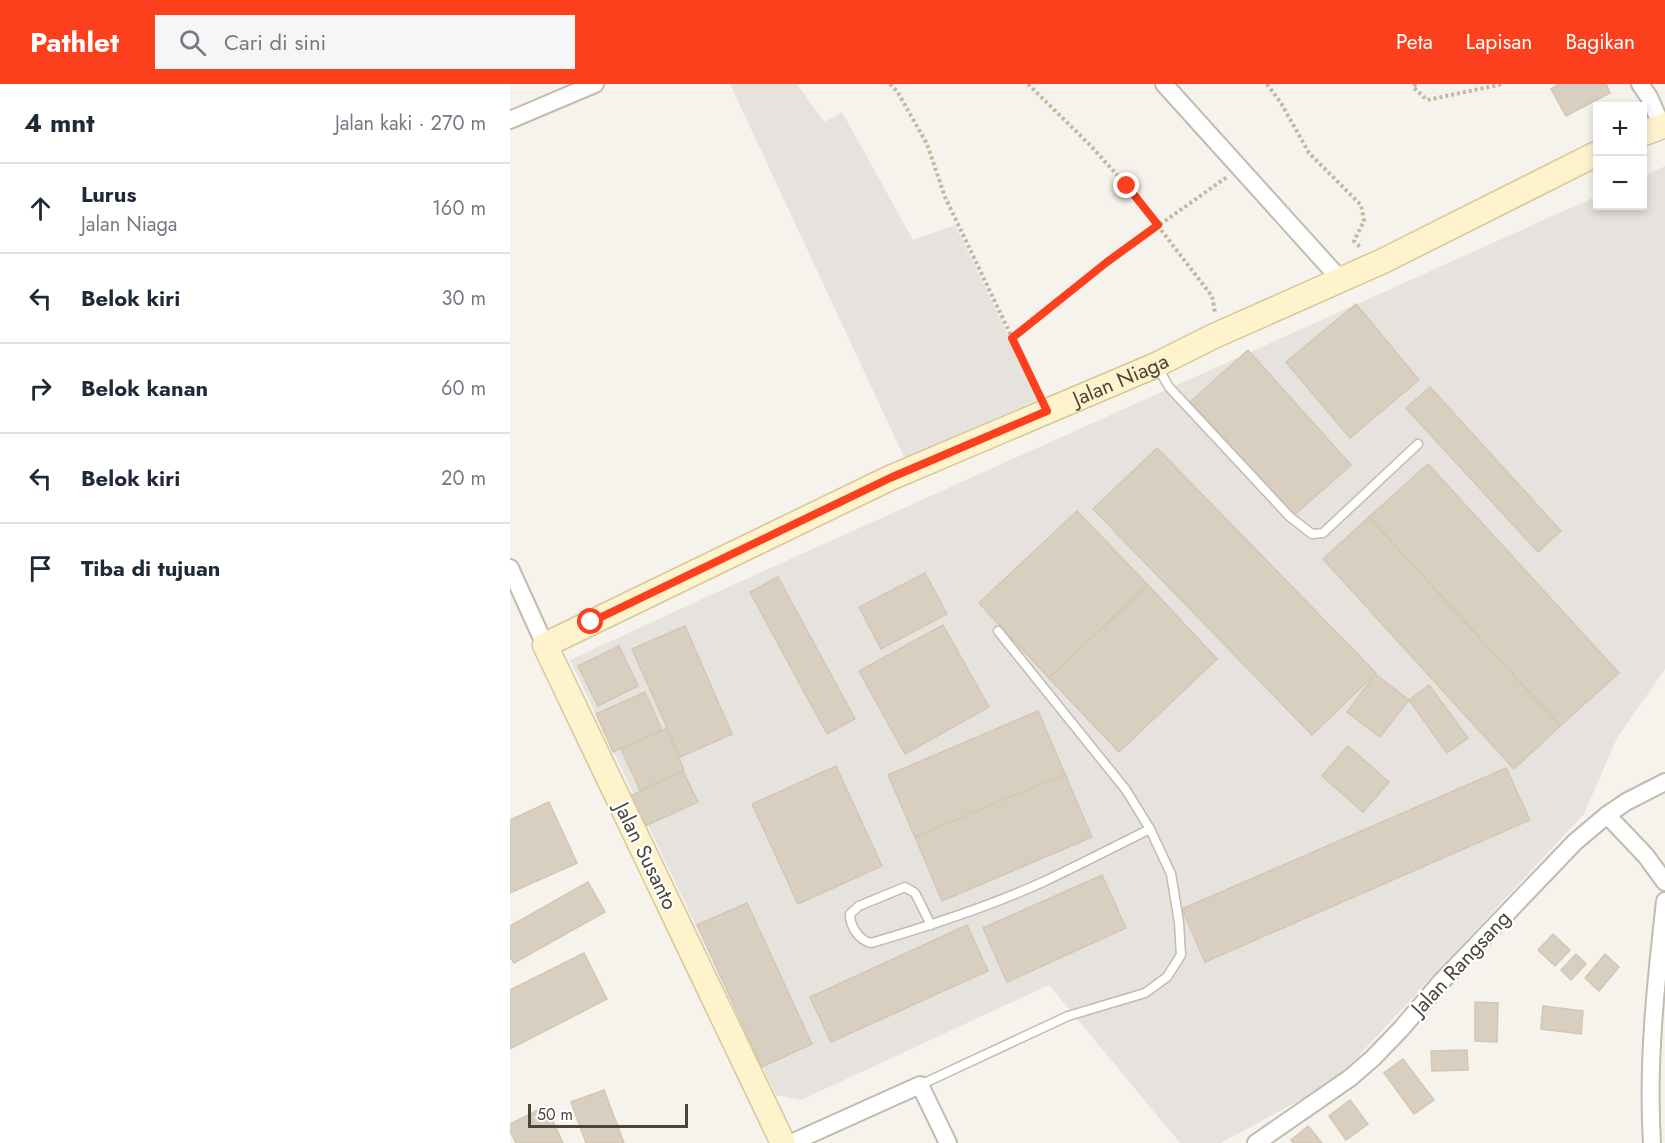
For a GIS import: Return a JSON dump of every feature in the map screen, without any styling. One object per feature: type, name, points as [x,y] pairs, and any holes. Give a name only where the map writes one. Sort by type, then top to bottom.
[{"type":"street","points":[[510,120],[595,84]]},
{"type":"street","points":[[1164,84],[1340,279]]},
{"type":"street","points":[[1640,84],[1649,97],[1656,128]]},
{"type":"street","name":"Jalan Niaga","points":[[545,645],[890,478],[1156,365],[1214,336],[1383,261],[1593,156]]},
{"type":"street","name":"Jalan Susanto","points":[[510,568],[783,1143]]},
{"type":"street","name":"Jalan Rangsang","points":[[1256,1143],[1350,1078],[1373,1058],[1441,982],[1575,842],[1626,802],[1665,782]]},
{"type":"street","points":[[1607,815],[1646,855],[1665,882]]},
{"type":"street","points":[[1652,1143],[1650,1084],[1661,976],[1665,901]]},
{"type":"street","points":[[791,1143],[920,1085],[948,1143]]},
{"type":"lane","points":[[1156,365],[1169,387],[1290,517],[1301,528],[1312,534],[1323,533],[1419,444]]},
{"type":"lane","points":[[920,1085],[1068,1016],[1145,993],[1167,977],[1181,955],[1179,922],[1171,874],[1150,829],[1126,790],[998,631]]},
{"type":"lane","points":[[931,925],[915,893],[905,887],[860,906],[850,914],[850,920],[856,933],[865,942],[871,943],[931,925],[1042,882],[1150,829]]},
{"type":"path","points":[[890,84],[897,91],[927,144],[945,197],[1047,411]]},
{"type":"path","points":[[1028,84],[1091,146],[1158,225],[1212,296],[1215,306],[1214,336]]},
{"type":"path","points":[[1267,84],[1281,103],[1309,153],[1361,205],[1364,221],[1354,241],[1383,261]]},
{"type":"path","points":[[1416,84],[1413,87],[1415,91],[1426,100],[1503,84]]},
{"type":"path","points":[[1012,338],[1107,262],[1239,168]]},
{"type":"shaded area","points":[[730,84],[797,84],[824,122],[842,112],[913,240],[955,225],[1039,399],[905,459]]},
{"type":"shaded area","points":[[1665,166],[1665,669],[1617,738],[1584,814],[1335,1081],[1221,1143],[1180,1143],[1049,985],[801,1100],[776,1095],[570,660],[1593,198],[1593,210],[1647,210],[1647,174]]},
{"type":"building","points":[[1559,84],[1606,84],[1610,93],[1566,116],[1551,89]]},
{"type":"building","points":[[1356,304],[1419,380],[1350,438],[1286,362]]},
{"type":"building","points":[[1248,350],[1351,465],[1293,516],[1190,402]]},
{"type":"building","points":[[1430,387],[1561,531],[1538,552],[1406,408]]},
{"type":"building","points":[[1157,448],[1376,673],[1312,735],[1093,509]]},
{"type":"building","points":[[1428,464],[1619,673],[1560,726],[1369,517]]},
{"type":"building","points":[[1077,511],[1148,585],[1049,678],[979,603]]},
{"type":"building","points":[[1369,517],[1560,726],[1514,769],[1323,559]]},
{"type":"building","points":[[925,573],[947,614],[881,649],[859,607]]},
{"type":"building","points":[[778,577],[855,719],[827,734],[750,592]]},
{"type":"building","points":[[1148,585],[1217,659],[1119,752],[1049,678]]},
{"type":"building","points":[[943,625],[989,707],[905,754],[859,671]]},
{"type":"building","points":[[685,626],[732,734],[680,757],[632,649]]},
{"type":"building","points":[[619,646],[638,686],[598,706],[578,666]]},
{"type":"building","points":[[1375,674],[1409,700],[1380,737],[1347,712]]},
{"type":"building","points":[[1429,685],[1468,738],[1447,753],[1409,700]]},
{"type":"building","points":[[645,692],[662,730],[613,752],[596,714]]},
{"type":"building","points":[[1038,711],[1065,774],[915,837],[888,775]]},
{"type":"building","points":[[666,729],[684,770],[640,790],[621,749]]},
{"type":"building","points":[[1348,746],[1389,782],[1363,812],[1322,776]]},
{"type":"building","points":[[836,766],[882,866],[798,904],[752,804]]},
{"type":"building","points":[[1506,768],[1530,820],[1205,962],[1182,909]]},
{"type":"building","points":[[683,771],[698,802],[643,827],[628,797]]},
{"type":"building","points":[[1065,774],[1092,837],[942,901],[915,837]]},
{"type":"building","points":[[549,802],[577,863],[510,893],[510,820]]},
{"type":"building","points":[[1102,875],[1126,928],[1007,982],[983,928]]},
{"type":"building","points":[[588,882],[605,912],[514,963],[510,957],[510,926]]},
{"type":"building","points":[[747,903],[812,1044],[762,1067],[697,925]]},
{"type":"building","points":[[967,925],[988,971],[831,1042],[810,997]]},
{"type":"building","points":[[1553,934],[1570,950],[1555,966],[1538,950]]},
{"type":"building","points":[[584,953],[607,999],[510,1049],[510,990]]},
{"type":"building","points":[[1576,954],[1586,964],[1571,980],[1561,970]]},
{"type":"building","points":[[1605,954],[1619,967],[1599,991],[1585,978]]},
{"type":"building","points":[[1475,1002],[1498,1003],[1497,1042],[1475,1041]]},
{"type":"building","points":[[1543,1006],[1583,1011],[1581,1034],[1541,1029]]},
{"type":"building","points":[[1467,1050],[1468,1070],[1432,1071],[1431,1051]]},
{"type":"building","points":[[1403,1059],[1434,1100],[1414,1114],[1384,1073]]},
{"type":"building","points":[[604,1090],[624,1143],[586,1143],[571,1102]]},
{"type":"building","points":[[1350,1100],[1368,1124],[1346,1140],[1329,1116]]},
{"type":"building","points":[[546,1106],[563,1143],[516,1143],[510,1131],[510,1124]]},
{"type":"building","points":[[1308,1126],[1322,1143],[1294,1143],[1291,1140]]},
{"type":"route","points":[[591,622],[890,478],[1047,411],[1012,338],[1107,262],[1158,225],[1127,186]]}]
